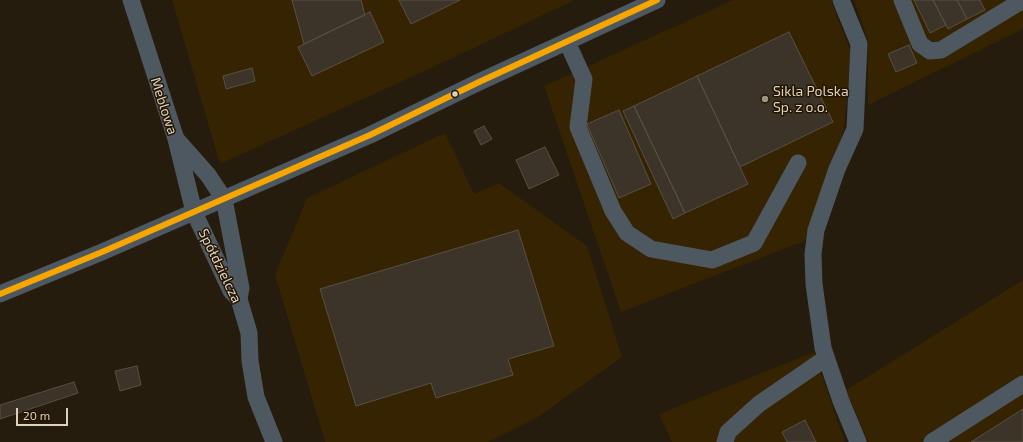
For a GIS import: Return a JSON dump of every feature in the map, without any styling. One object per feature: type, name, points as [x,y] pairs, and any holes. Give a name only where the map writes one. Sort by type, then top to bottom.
[{"type":"street","name":"Meblowa","points":[[131,0],[176,139],[194,212]]},
{"type":"street","name":"Spółdzielcza","points":[[274,442],[256,397],[250,361],[249,333],[239,299],[231,291],[194,212],[370,135],[478,82],[658,0]]},
{"type":"street","points":[[841,0],[859,44],[855,129],[823,208],[816,230],[813,254],[816,305],[823,348],[841,401],[858,442]]},
{"type":"street","points":[[902,0],[920,44],[930,51],[941,50],[1022,0]]},
{"type":"street","points":[[567,42],[584,79],[578,127],[613,211],[627,233],[651,249],[712,260],[754,243],[798,163]]},
{"type":"street","points":[[176,139],[208,175],[224,199],[241,288],[239,299]]},
{"type":"street","points":[[0,294],[194,212]]},
{"type":"street","points":[[725,442],[728,432],[759,404],[826,358]]},
{"type":"street","points":[[932,442],[1023,384]]},
{"type":"shaded area","points":[[172,0],[575,0],[429,69],[220,164]]},
{"type":"shaded area","name":"Sikla Polska Sp. z o.o.","points":[[733,0],[831,0],[851,53],[844,130],[807,240],[621,312],[544,86]]},
{"type":"shaded area","points":[[854,0],[1023,0],[1023,29],[868,105],[868,39]]},
{"type":"shaded area","points":[[445,133],[474,194],[499,183],[587,246],[622,357],[538,417],[488,442],[325,442],[275,275],[307,198]]},
{"type":"shaded area","points":[[1023,280],[1023,442],[868,442],[846,390]]},
{"type":"shaded area","points":[[814,352],[845,442],[672,442],[659,414]]},
{"type":"building","points":[[292,0],[361,0],[365,15],[304,44]]},
{"type":"building","points":[[399,0],[460,0],[411,24]]},
{"type":"building","points":[[914,0],[933,0],[946,25],[930,33]]},
{"type":"building","points":[[933,0],[957,0],[967,19],[948,29]]},
{"type":"building","points":[[957,0],[980,0],[985,10],[967,19]]},
{"type":"building","points":[[370,12],[384,42],[312,76],[298,47]]},
{"type":"building","name":"Sikla Polska Sp. z o.o.","points":[[789,32],[833,122],[740,167],[697,76]]},
{"type":"building","points":[[909,45],[917,63],[896,72],[888,54]]},
{"type":"building","points":[[252,68],[255,81],[226,89],[223,76]]},
{"type":"building","points":[[697,76],[748,184],[685,213],[634,106]]},
{"type":"building","points":[[634,106],[685,213],[673,219],[623,111]]},
{"type":"building","points":[[619,110],[651,184],[619,198],[587,124]]},
{"type":"building","points":[[484,126],[492,139],[481,145],[474,131]]},
{"type":"building","points":[[545,147],[559,175],[529,189],[516,160]]},
{"type":"building","points":[[518,230],[554,346],[508,359],[513,375],[436,398],[431,383],[356,406],[320,289]]},
{"type":"building","points":[[137,366],[141,385],[120,391],[115,371]]},
{"type":"building","points":[[74,382],[78,393],[0,419],[0,405]]},
{"type":"building","points":[[1023,409],[1023,442],[971,442]]},
{"type":"building","points":[[805,420],[816,442],[787,442],[782,432]]},
{"type":"transit line","points":[[0,294],[102,252],[370,135],[479,82],[657,0]]},
{"type":"place","name":"Sikla Polska Sp. z o.o.","points":[[765,99]]}]
